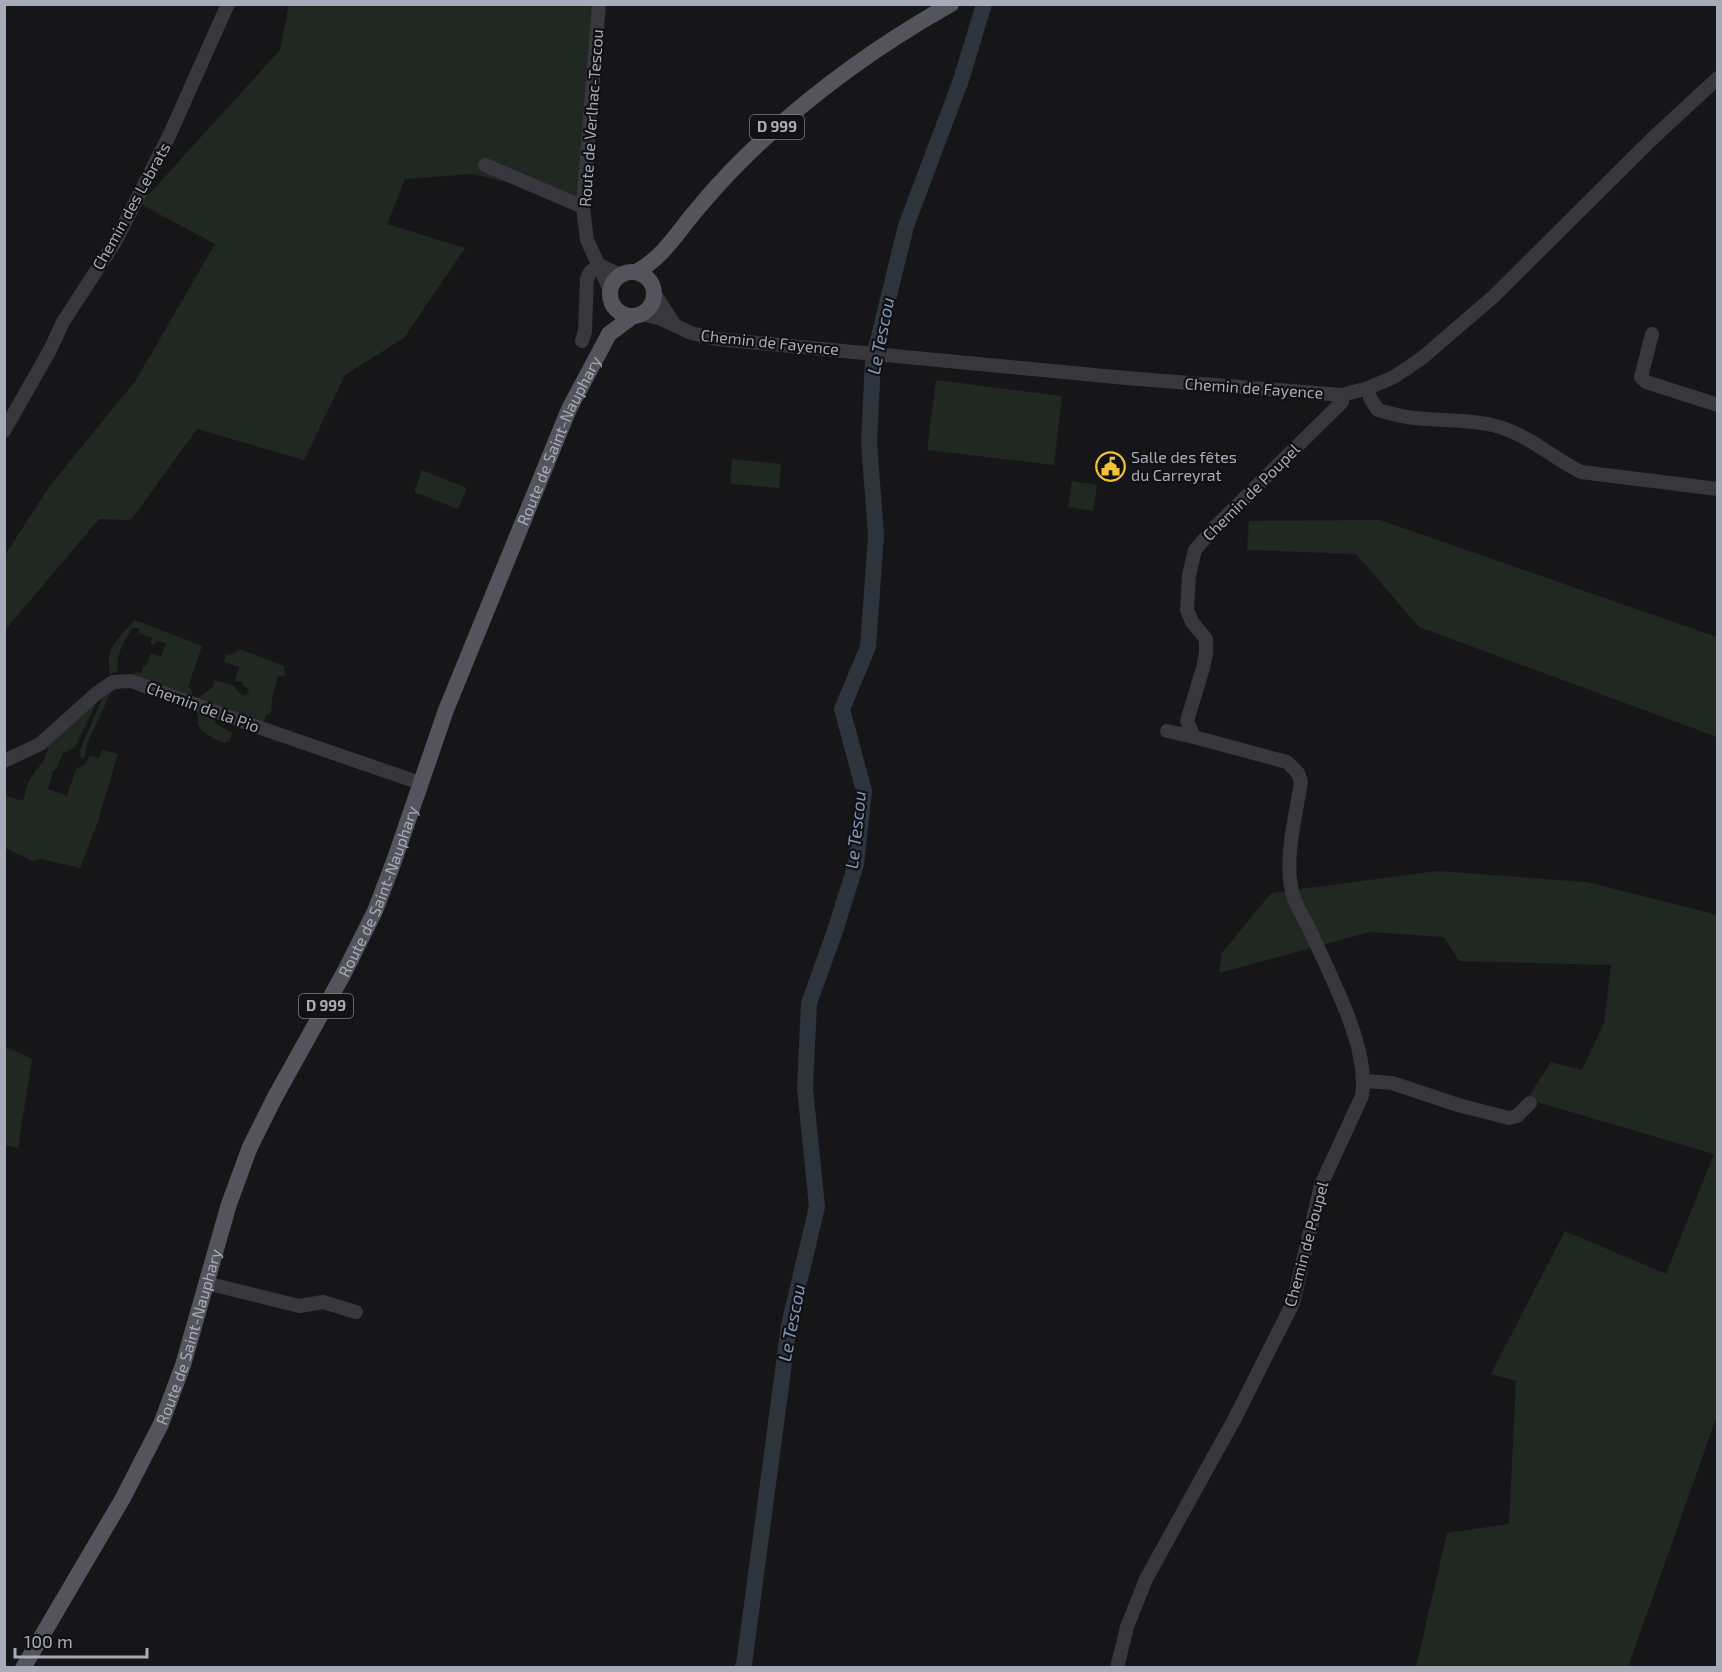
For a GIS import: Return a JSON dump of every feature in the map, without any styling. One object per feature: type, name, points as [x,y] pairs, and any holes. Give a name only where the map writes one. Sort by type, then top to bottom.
[{"type":"main road","name":"D 999","points":[[628,273],[650,265],[710,194],[779,125],[831,82],[951,4]]},
{"type":"main road","name":"D 999","points":[[654,291],[656,268],[663,252]]},
{"type":"main road","points":[[628,273],[647,278],[654,291],[650,306],[636,315],[622,313],[612,297],[614,281],[628,273]]},
{"type":"main road","name":"Route de Saint-Nauphary","points":[[23,1668],[123,1498],[154,1438],[177,1382],[226,1213],[250,1147],[375,911],[446,710],[569,409],[609,334],[612,297]]},
{"type":"main road","name":"Route de Saint-Nauphary","points":[[609,334],[636,315]]},
{"type":"street","name":"Chemin des Lebrats","points":[[4,432],[63,322],[115,242],[169,136],[228,4]]},
{"type":"street","name":"Route de Verlhac-Tescou","points":[[599,4],[583,207],[587,240],[612,297]]},
{"type":"street","name":"Chemin de Fayence","points":[[636,315],[659,318],[691,333],[717,339],[1126,378],[1342,395],[1368,388],[1394,377],[1422,358],[1493,297],[1654,137],[1718,78]]},
{"type":"street","points":[[485,165],[583,207]]},
{"type":"street","points":[[582,341],[585,332],[587,279],[590,272],[599,265],[628,273]]},
{"type":"street","points":[[654,291],[664,312],[674,324]]},
{"type":"street","points":[[1652,334],[1641,377],[1646,382],[1718,405]]},
{"type":"street","points":[[1368,388],[1370,398],[1378,410],[1411,418],[1491,425],[1515,433],[1541,446],[1562,463],[1581,472],[1718,489]]},
{"type":"street","name":"Chemin de Poupel","points":[[1194,737],[1187,721],[1203,668],[1206,639],[1192,622],[1187,610],[1193,554],[1213,529],[1341,402],[1342,395]]},
{"type":"street","name":"Chemin de la Pio","points":[[4,761],[40,744],[97,693],[113,682],[131,681],[420,783]]},
{"type":"street","points":[[1167,731],[1287,762],[1298,773],[1301,782],[1290,855],[1292,891],[1352,1029],[1365,1081],[1392,1083],[1509,1118],[1517,1116],[1530,1103]]},
{"type":"street","name":"Chemin de Poupel","points":[[1117,1668],[1127,1626],[1146,1579],[1235,1418],[1293,1303],[1321,1185],[1362,1096],[1365,1081]]},
{"type":"street","points":[[206,1283],[299,1306],[323,1302],[356,1312]]},
{"type":"shaded area","points":[[289,5],[596,5],[578,200],[473,174],[405,179],[387,224],[465,248],[404,338],[345,375],[304,460],[197,429],[131,520],[99,519],[5,630],[5,555],[49,487],[136,380],[215,244],[140,204],[280,50]]},
{"type":"shaded area","points":[[936,380],[1062,396],[1054,465],[927,450]]},
{"type":"shaded area","points":[[732,459],[781,464],[779,488],[730,484]]},
{"type":"shaded area","points":[[422,470],[467,488],[458,509],[414,492]]},
{"type":"shaded area","points":[[1072,481],[1097,485],[1093,511],[1068,507]]},
{"type":"shaded area","points":[[1380,520],[1717,637],[1717,737],[1419,627],[1356,554],[1247,550],[1249,521]]},
{"type":"shaded area","points":[[135,620],[202,646],[188,687],[192,691],[191,699],[134,679],[133,675],[136,672],[142,673],[142,668],[147,665],[151,653],[161,657],[166,643],[157,641],[152,645],[150,643],[152,638],[138,633],[140,628],[133,628],[130,632],[119,655],[118,671],[110,674],[111,650],[118,638]]},
{"type":"shaded area","points":[[240,649],[284,666],[285,676],[278,676],[271,713],[266,715],[264,722],[216,715],[214,720],[216,724],[232,732],[230,741],[225,743],[202,731],[198,725],[198,698],[213,687],[214,680],[233,685],[242,696],[248,694],[249,689],[244,687],[242,681],[235,681],[239,667],[224,662],[226,654],[230,655]]},
{"type":"shaded area","points":[[123,687],[111,692],[87,744],[85,756],[81,759],[80,750],[103,696],[109,688]]},
{"type":"shaded area","points":[[96,700],[75,747],[63,753],[53,771],[48,789],[67,796],[76,769],[85,764],[90,756],[99,758],[102,750],[118,754],[97,824],[80,868],[41,859],[32,861],[5,848],[4,795],[23,801],[29,781],[47,754],[47,743]]},
{"type":"shaded area","points":[[1437,871],[1587,882],[1717,915],[1717,1416],[1628,1667],[1416,1667],[1447,1533],[1509,1524],[1516,1381],[1491,1374],[1565,1231],[1666,1274],[1714,1154],[1527,1099],[1551,1062],[1582,1070],[1604,1023],[1611,965],[1459,961],[1444,937],[1370,932],[1219,973],[1222,953],[1271,893]]},
{"type":"shaded area","points":[[4,1046],[32,1059],[18,1148],[5,1145]]},
{"type":"waterway","name":"Le Tescou","points":[[742,1668],[789,1325],[817,1207],[805,1088],[809,1003],[856,864],[864,791],[842,709],[868,647],[876,535],[869,442],[873,361],[906,226],[961,80],[984,4]]},
{"type":"place","name":"Salle des fêtes du Carreyrat","points":[[1110,466]]}]
